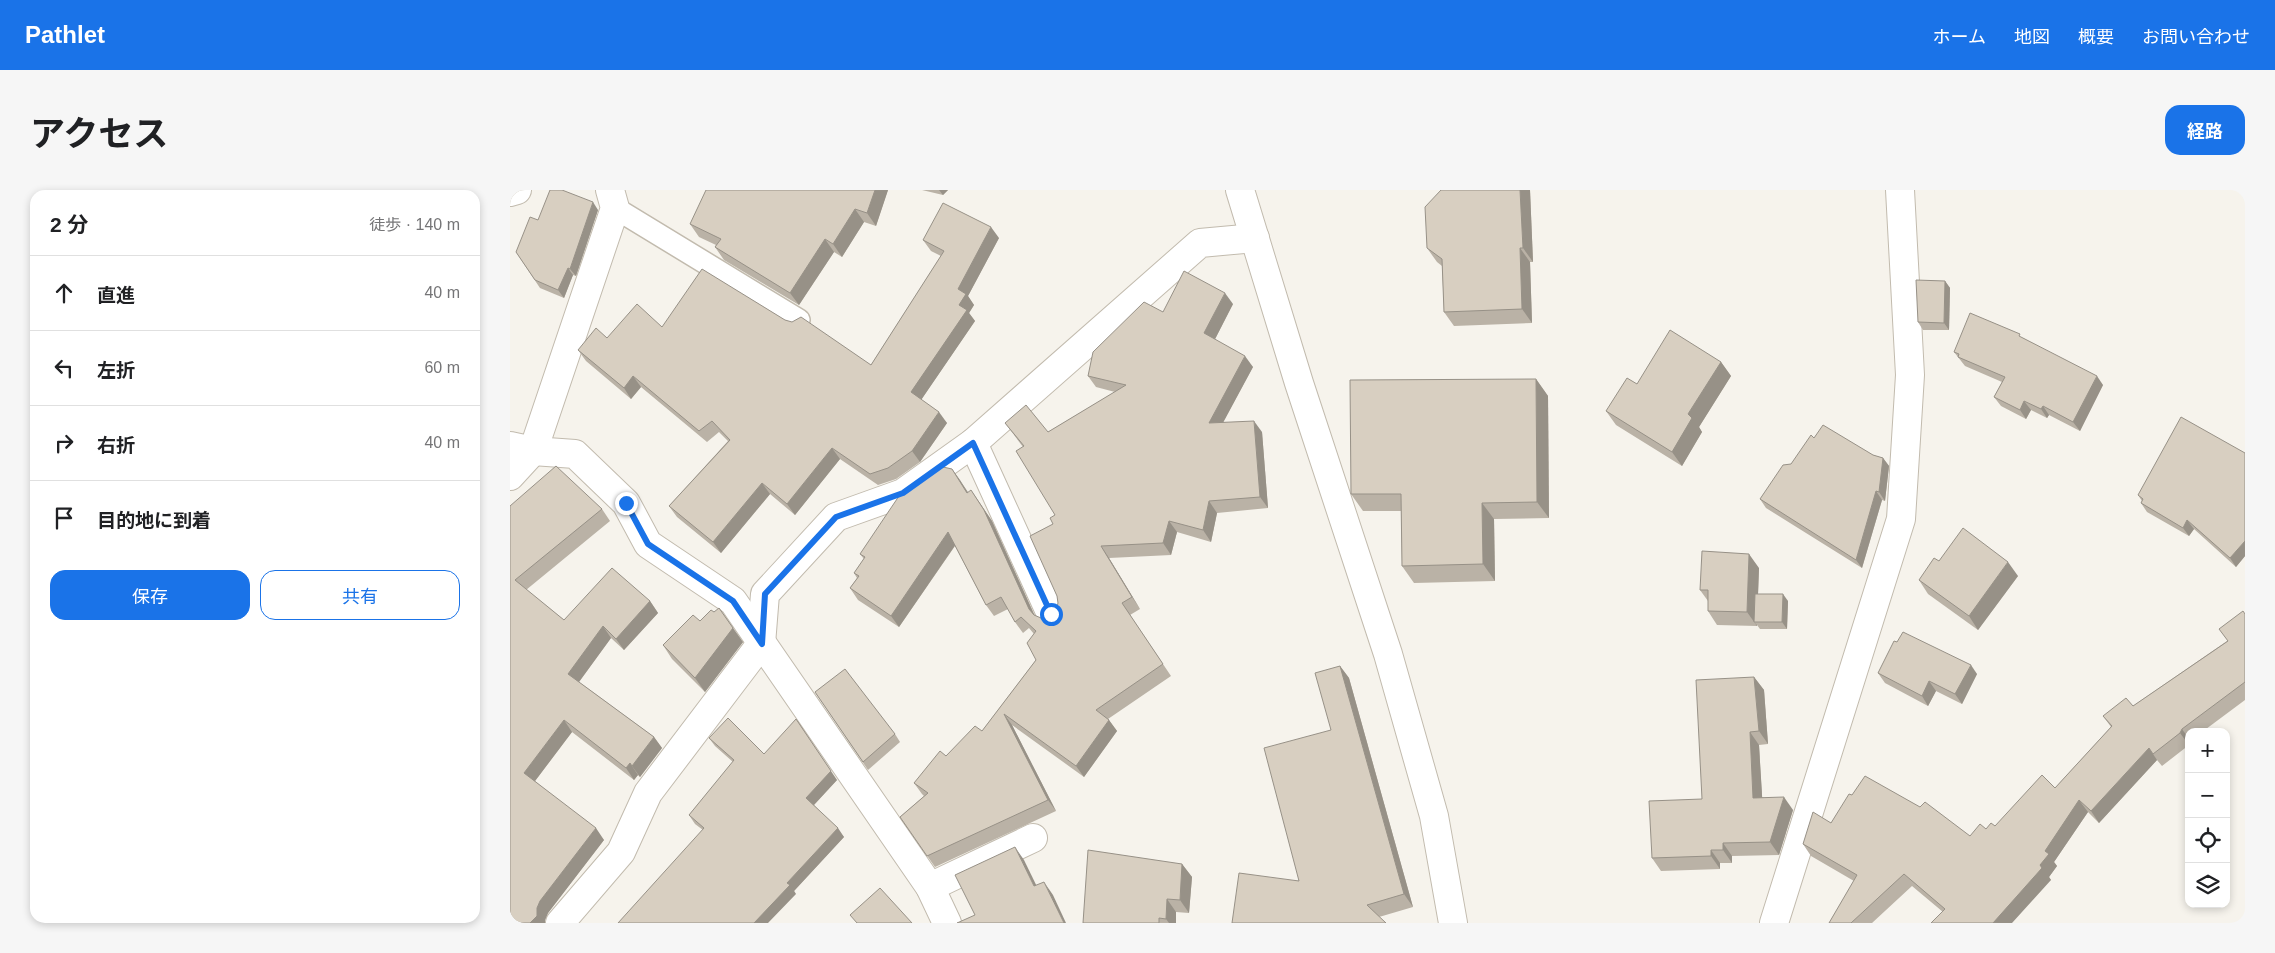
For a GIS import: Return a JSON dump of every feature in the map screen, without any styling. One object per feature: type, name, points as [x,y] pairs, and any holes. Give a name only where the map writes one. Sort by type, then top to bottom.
[{"type":"street","points":[[510,192],[516,190]]},
{"type":"street","points":[[1240,190],[1299,383],[1388,654],[1434,816],[1453,923]]},
{"type":"street","points":[[1774,923],[1901,519],[1910,375],[1900,190]]},
{"type":"street","points":[[510,476],[613,199]]},
{"type":"street","points":[[560,923],[621,852],[648,793],[762,644],[765,594],[836,517],[903,493],[973,443],[1200,244],[1255,238]]},
{"type":"street","points":[[973,443],[1051,614]]},
{"type":"street","points":[[522,448],[575,454],[626,503],[648,544],[733,601],[930,887],[947,923]]},
{"type":"street","points":[[930,887],[1033,838]]},
{"type":"lane","points":[[613,199],[799,320]]},
{"type":"building","points":[[550,190],[562,190],[593,202],[570,269],[568,268],[558,290],[535,280],[516,252],[530,217],[538,220]]},
{"type":"building","points":[[706,190],[875,190],[867,213],[855,209],[833,244],[825,239],[790,293],[715,247],[721,239],[690,224]]},
{"type":"building","points":[[1441,190],[1520,190],[1523,248],[1520,248],[1522,309],[1444,312],[1442,259],[1427,248],[1425,207]]},
{"type":"building","points":[[943,203],[991,227],[958,289],[966,294],[959,305],[967,310],[911,392],[939,412],[912,451],[888,468],[870,474],[832,448],[787,504],[762,483],[713,542],[669,506],[730,440],[712,421],[699,431],[633,376],[624,388],[578,350],[596,328],[607,338],[637,304],[662,327],[702,269],[785,320],[792,322],[801,317],[871,365],[944,251],[923,240]]},
{"type":"building","points":[[1184,271],[1225,293],[1204,333],[1245,356],[1209,423],[1254,421],[1260,497],[1209,501],[1203,530],[1169,521],[1163,543],[1101,546],[1132,597],[1122,603],[1163,664],[1096,710],[1109,720],[1076,766],[1004,714],[1048,800],[927,856],[900,817],[928,793],[914,783],[940,751],[946,756],[975,726],[982,731],[1036,660],[1027,643],[1036,631],[1021,617],[1015,622],[1001,597],[986,605],[948,532],[891,616],[850,588],[859,576],[854,573],[865,557],[860,554],[899,496],[943,467],[952,469],[967,493],[971,490],[984,510],[1029,609],[1034,615],[1041,618],[1050,616],[1056,611],[1057,596],[1030,536],[1053,524],[1050,518],[1055,515],[1016,451],[1024,446],[1005,423],[1026,405],[1048,432],[1126,385],[1088,376],[1093,352],[1144,302],[1163,312]]},
{"type":"building","points":[[1916,280],[1945,281],[1944,323],[1918,322]]},
{"type":"building","points":[[1970,313],[2020,334],[2019,336],[2097,376],[2073,422],[2043,406],[2041,409],[2024,401],[2020,410],[1994,397],[2005,377],[1958,357],[1959,354],[1954,352]]},
{"type":"building","points":[[1670,330],[1721,362],[1688,414],[1692,418],[1672,452],[1606,411],[1627,378],[1637,384]]},
{"type":"building","points":[[1536,379],[1537,502],[1482,503],[1483,564],[1402,566],[1401,494],[1351,494],[1350,380]]},
{"type":"building","points":[[2181,417],[2245,453],[2245,541],[2230,558],[2187,520],[2183,528],[2141,503],[2143,499],[2138,495]]},
{"type":"building","points":[[1823,425],[1873,455],[1883,458],[1879,492],[1876,491],[1856,560],[1760,499],[1783,465],[1791,464],[1811,435],[1814,438]]},
{"type":"building","points":[[556,466],[602,509],[515,580],[564,620],[612,568],[650,601],[616,639],[603,626],[568,674],[654,737],[632,766],[630,763],[626,768],[564,720],[524,773],[596,828],[540,901],[537,908],[537,916],[530,923],[510,923],[510,506]]},
{"type":"building","points":[[1963,528],[2008,562],[1969,616],[1919,580],[1934,558],[1939,561]]},
{"type":"building","points":[[1702,551],[1749,554],[1747,612],[1708,611],[1708,590],[1700,590]]},
{"type":"building","points":[[1755,594],[1783,594],[1782,622],[1754,622]]},
{"type":"building","points":[[719,608],[733,628],[695,678],[663,645],[693,615],[700,621],[711,610],[714,612]]},
{"type":"building","points":[[2243,611],[2245,614],[2245,682],[2182,729],[2180,733],[2153,754],[2149,748],[2091,811],[2079,800],[2045,851],[2049,854],[2040,865],[2042,868],[1993,923],[1931,923],[1945,909],[1904,874],[1851,923],[1829,923],[1857,875],[1803,844],[1813,812],[1831,823],[1849,794],[1852,795],[1865,776],[1920,807],[1925,802],[1970,836],[1980,824],[1986,829],[1991,823],[1995,826],[2042,775],[2055,788],[2112,726],[2103,716],[2126,698],[2133,706],[2228,641],[2219,629]]},
{"type":"building","points":[[1903,632],[1971,665],[1955,694],[1929,681],[1922,696],[1878,673],[1894,641],[1897,642]]},
{"type":"building","points":[[1340,666],[1404,894],[1367,905],[1386,923],[1232,923],[1239,873],[1299,881],[1264,748],[1331,730],[1315,673]]},
{"type":"building","points":[[845,669],[895,734],[863,762],[815,692]]},
{"type":"building","points":[[1754,677],[1759,731],[1750,732],[1753,798],[1784,797],[1770,842],[1723,843],[1723,850],[1711,850],[1711,856],[1652,858],[1649,801],[1702,799],[1696,680]]},
{"type":"building","points":[[728,718],[764,754],[796,719],[831,771],[806,798],[838,828],[787,883],[790,885],[754,923],[618,923],[704,828],[689,815],[734,760],[709,738]]},
{"type":"building","points":[[1015,847],[1034,886],[1044,882],[1064,923],[957,923],[975,915],[955,875]]},
{"type":"building","points":[[1088,850],[1182,864],[1180,900],[1167,899],[1166,919],[1159,918],[1159,923],[1083,923]]},
{"type":"building","points":[[880,888],[912,923],[857,923],[850,915]]},
{"type":"route","points":[[626,503],[648,544],[733,601],[762,644],[765,594],[836,517],[903,493],[973,443],[1051,614]]}]
